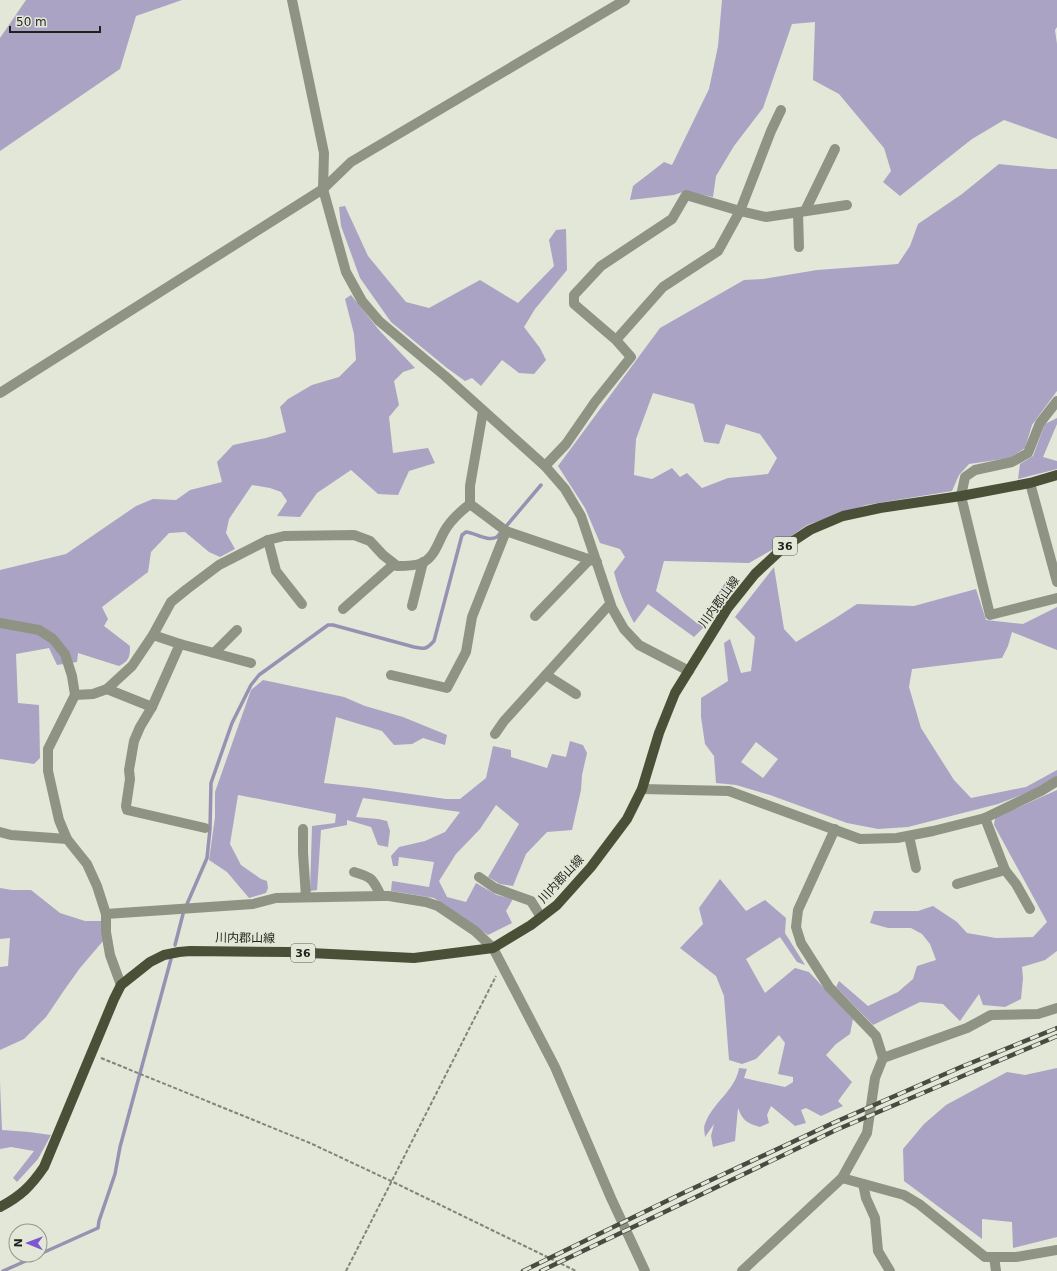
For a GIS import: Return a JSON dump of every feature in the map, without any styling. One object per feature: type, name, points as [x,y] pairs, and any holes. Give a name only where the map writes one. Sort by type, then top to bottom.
[{"type":"main road","name":"川内郡山線","points":[[0,1207],[22,1194],[36,1180],[44,1167],[121,985],[150,962],[164,955],[190,951],[289,952],[414,958],[493,948],[531,925],[557,905],[591,867],[627,819],[642,789],[659,733],[675,693],[727,610],[755,574],[784,547],[810,530],[843,516],[880,508],[961,496],[1057,476]]},
{"type":"street","points":[[292,0],[324,153],[323,189],[346,272],[362,301],[379,321],[445,376],[545,466],[565,489],[581,516],[593,560],[610,604],[624,629],[639,646],[689,671]]},
{"type":"street","points":[[0,393],[323,189],[351,162],[625,0]]},
{"type":"street","points":[[616,340],[663,287],[718,251],[740,211],[771,131],[781,110]]},
{"type":"street","points":[[799,247],[802,212],[835,149]]},
{"type":"street","points":[[545,466],[566,444],[595,402],[631,357],[616,340],[574,304],[574,295],[601,266],[672,219],[686,195],[766,217],[847,205]]},
{"type":"street","points":[[1057,401],[1040,423],[1028,453],[1012,462],[975,470],[965,478],[961,496],[990,615],[1057,598]]},
{"type":"street","points":[[75,695],[93,694],[107,689],[132,666],[153,635],[171,602],[219,565],[268,540],[284,536],[354,535],[370,541],[383,555],[397,566],[411,566],[423,562],[433,553],[446,528],[457,515],[470,504],[470,486],[483,410]]},
{"type":"street","points":[[1030,482],[1057,582]]},
{"type":"street","points":[[470,504],[504,530],[593,560]]},
{"type":"street","points":[[391,675],[446,688],[466,652],[472,617],[504,530]]},
{"type":"street","points":[[268,540],[276,571],[302,604]]},
{"type":"street","points":[[535,616],[593,560]]},
{"type":"street","points":[[412,606],[423,562]]},
{"type":"street","points":[[343,608],[394,564]]},
{"type":"street","points":[[495,734],[504,721],[610,604]]},
{"type":"street","points":[[0,623],[39,630],[53,639],[65,654],[72,676],[75,695],[48,749],[48,771],[59,820],[66,839],[86,864],[97,886],[106,914],[106,932],[110,955],[121,985]]},
{"type":"street","points":[[214,653],[238,630]]},
{"type":"street","points":[[153,635],[180,644],[251,663]]},
{"type":"street","points":[[180,644],[152,706],[134,741],[129,770],[130,779],[126,806],[127,810],[205,828]]},
{"type":"street","points":[[546,675],[576,694]]},
{"type":"street","points":[[107,689],[152,706]]},
{"type":"street","points":[[642,789],[729,791],[860,839],[897,838],[909,836],[985,818],[1057,781]]},
{"type":"street","points":[[985,818],[1005,870],[1016,884],[1030,909]]},
{"type":"street","points":[[303,829],[306,897]]},
{"type":"street","points":[[742,1271],[842,1178],[867,1132],[875,1078],[883,1058],[876,1036],[829,987],[801,943],[796,927],[798,910],[835,830]]},
{"type":"street","points":[[0,832],[11,835],[66,839]]},
{"type":"street","points":[[909,836],[916,868]]},
{"type":"street","points":[[957,884],[1005,870]]},
{"type":"street","points":[[354,872],[367,876],[374,882],[380,896]]},
{"type":"street","points":[[479,877],[495,888],[531,901],[541,917]]},
{"type":"street","points":[[106,914],[253,904],[276,898],[389,896],[426,902],[438,906],[476,931],[493,948],[555,1067],[611,1198],[645,1271]]},
{"type":"street","points":[[883,1058],[967,1028],[991,1015],[1038,1014],[1057,1008]]},
{"type":"street","points":[[842,1178],[904,1195],[919,1204],[985,1257],[1016,1257],[1057,1250]]},
{"type":"street","points":[[863,1184],[866,1198],[875,1218],[878,1251],[890,1271]]},
{"type":"street","points":[[994,1257],[996,1271]]},
{"type":"path","points":[[346,1271],[502,964]]},
{"type":"path","points":[[91,1054],[310,1143],[576,1271]]},
{"type":"shaded area","points":[[26,0],[182,0],[136,16],[120,69],[0,151],[0,38]]},
{"type":"shaded area","points":[[722,0],[1057,0],[1057,27],[1055,30],[1057,44],[1057,139],[1004,120],[972,139],[900,196],[883,182],[891,171],[884,148],[839,94],[813,80],[815,22],[792,24],[763,108],[734,146],[716,176],[713,197],[685,191],[674,195],[630,200],[633,186],[664,162],[672,165],[709,89],[718,46]]},
{"type":"shaded area","points":[[999,164],[1057,169],[1057,391],[1032,425],[1025,448],[1010,458],[969,464],[959,475],[952,491],[866,505],[807,525],[770,551],[749,563],[664,561],[656,591],[698,624],[729,577],[737,581],[704,627],[694,637],[648,604],[634,623],[622,598],[614,572],[625,557],[620,549],[600,543],[585,508],[558,466],[660,328],[744,280],[763,279],[817,270],[898,264],[910,246],[918,224],[962,194]],"holes":[[[653,393],[694,404],[704,442],[719,444],[726,424],[760,434],[777,458],[768,474],[728,478],[702,488],[687,473],[680,477],[672,468],[652,479],[634,475],[636,439]]]},
{"type":"shaded area","points":[[345,206],[368,256],[406,302],[429,308],[480,280],[518,303],[554,266],[549,240],[556,230],[566,229],[567,270],[535,309],[524,327],[540,348],[546,360],[534,374],[519,373],[502,360],[481,386],[472,378],[465,381],[447,368],[391,322],[360,278],[341,226],[339,207]]},
{"type":"shaded area","points":[[351,295],[379,330],[415,368],[403,372],[394,381],[399,405],[389,417],[393,453],[428,448],[435,463],[409,471],[398,495],[378,494],[351,470],[317,493],[300,517],[277,516],[287,501],[281,492],[270,488],[252,485],[229,519],[226,533],[235,549],[220,557],[209,552],[185,532],[169,533],[151,552],[148,572],[102,607],[108,619],[104,626],[130,646],[129,656],[125,662],[119,666],[78,653],[77,662],[57,665],[49,648],[16,654],[18,703],[39,705],[40,758],[34,764],[0,759],[0,570],[66,554],[136,506],[153,499],[176,500],[190,490],[222,482],[217,462],[233,445],[286,432],[280,407],[288,399],[312,385],[339,377],[356,360],[354,334],[345,299]]},
{"type":"shaded area","points":[[1057,418],[1057,424],[1043,457],[1057,461],[1057,469],[1018,479],[1020,464],[1033,456],[1045,424]]},
{"type":"shaded area","points":[[774,567],[784,629],[796,642],[857,604],[914,606],[976,589],[986,620],[1023,624],[1057,607],[1057,650],[1012,632],[1008,646],[1002,658],[912,669],[909,687],[921,728],[954,780],[971,798],[1026,787],[1057,770],[1057,776],[1034,790],[998,804],[908,827],[878,829],[847,823],[770,795],[736,785],[716,783],[714,756],[705,744],[701,717],[701,698],[728,681],[724,643],[730,639],[741,673],[751,671],[755,637],[735,617]],"holes":[[[756,742],[778,759],[763,778],[741,762]]]},
{"type":"shaded area","points":[[263,680],[344,697],[365,706],[403,717],[447,735],[445,745],[423,738],[412,744],[394,745],[382,731],[336,717],[324,783],[446,799],[460,799],[486,778],[493,746],[511,750],[511,757],[547,768],[552,754],[566,757],[570,741],[583,745],[587,753],[572,830],[547,832],[526,854],[513,886],[500,884],[488,877],[519,824],[496,805],[480,829],[456,854],[439,881],[447,897],[466,902],[476,883],[497,895],[513,899],[506,911],[512,923],[488,935],[434,898],[391,891],[392,881],[429,887],[434,862],[399,857],[398,866],[393,866],[391,856],[399,847],[425,841],[445,832],[460,812],[363,798],[356,817],[387,821],[390,831],[388,847],[378,845],[371,827],[347,820],[347,825],[321,830],[317,890],[310,891],[312,826],[335,823],[336,814],[238,795],[230,844],[241,865],[261,879],[267,881],[268,888],[266,893],[249,898],[227,872],[209,860],[215,817],[215,792],[251,690]]},
{"type":"shaded area","points":[[1057,790],[1057,951],[1045,960],[1022,967],[1023,978],[1021,999],[1005,1007],[983,1005],[979,994],[960,1021],[943,1004],[920,1002],[873,1025],[836,987],[839,981],[868,1006],[898,992],[913,979],[917,966],[936,960],[930,944],[922,934],[911,928],[888,928],[870,923],[874,911],[918,911],[933,906],[957,922],[967,933],[996,938],[1033,937],[1047,922],[994,825],[995,818]]},
{"type":"shaded area","points":[[720,879],[746,911],[765,900],[786,918],[785,933],[805,965],[797,962],[780,937],[746,959],[765,993],[795,968],[809,972],[853,1019],[850,1034],[836,1044],[826,1055],[852,1082],[838,1101],[843,1106],[821,1116],[806,1108],[801,1110],[806,1123],[795,1126],[771,1106],[767,1115],[769,1123],[760,1127],[746,1121],[738,1108],[735,1141],[713,1147],[711,1136],[714,1124],[705,1137],[704,1126],[708,1116],[729,1090],[737,1076],[739,1068],[747,1069],[744,1078],[785,1087],[793,1082],[793,1077],[778,1074],[785,1043],[779,1035],[756,1059],[742,1064],[729,1060],[724,996],[716,976],[680,948],[703,924],[699,908]]},
{"type":"shaded area","points":[[0,888],[12,890],[31,890],[60,913],[85,921],[102,921],[103,941],[80,968],[46,1017],[24,1039],[0,1050],[0,967],[8,966],[10,938],[0,939]]},
{"type":"shaded area","points":[[1057,1068],[1057,1237],[1013,1248],[1012,1222],[982,1219],[982,1239],[904,1181],[903,1149],[924,1124],[946,1105],[1007,1072],[1025,1075]]},
{"type":"shaded area","points":[[0,1082],[2,1130],[51,1135],[38,1159],[17,1182],[13,1178],[34,1151],[11,1147],[0,1149]]},
{"type":"waterway","points":[[187,904],[207,858],[210,829],[211,783],[232,723],[251,685],[259,675],[328,625],[333,625],[414,647],[423,648],[429,646],[434,641],[462,535],[466,532],[485,538],[497,537],[541,485]]},
{"type":"waterway","points":[[175,945],[183,914]]},
{"type":"waterway","points":[[48,1250],[98,1228],[115,1174],[120,1147],[171,959]]},
{"type":"waterway","points":[[3,1271],[21,1263]]},
{"type":"railway","points":[[523,1271],[681,1194],[833,1123],[961,1067],[1057,1028]]},
{"type":"railway","points":[[541,1271],[836,1130],[1057,1036]]}]
